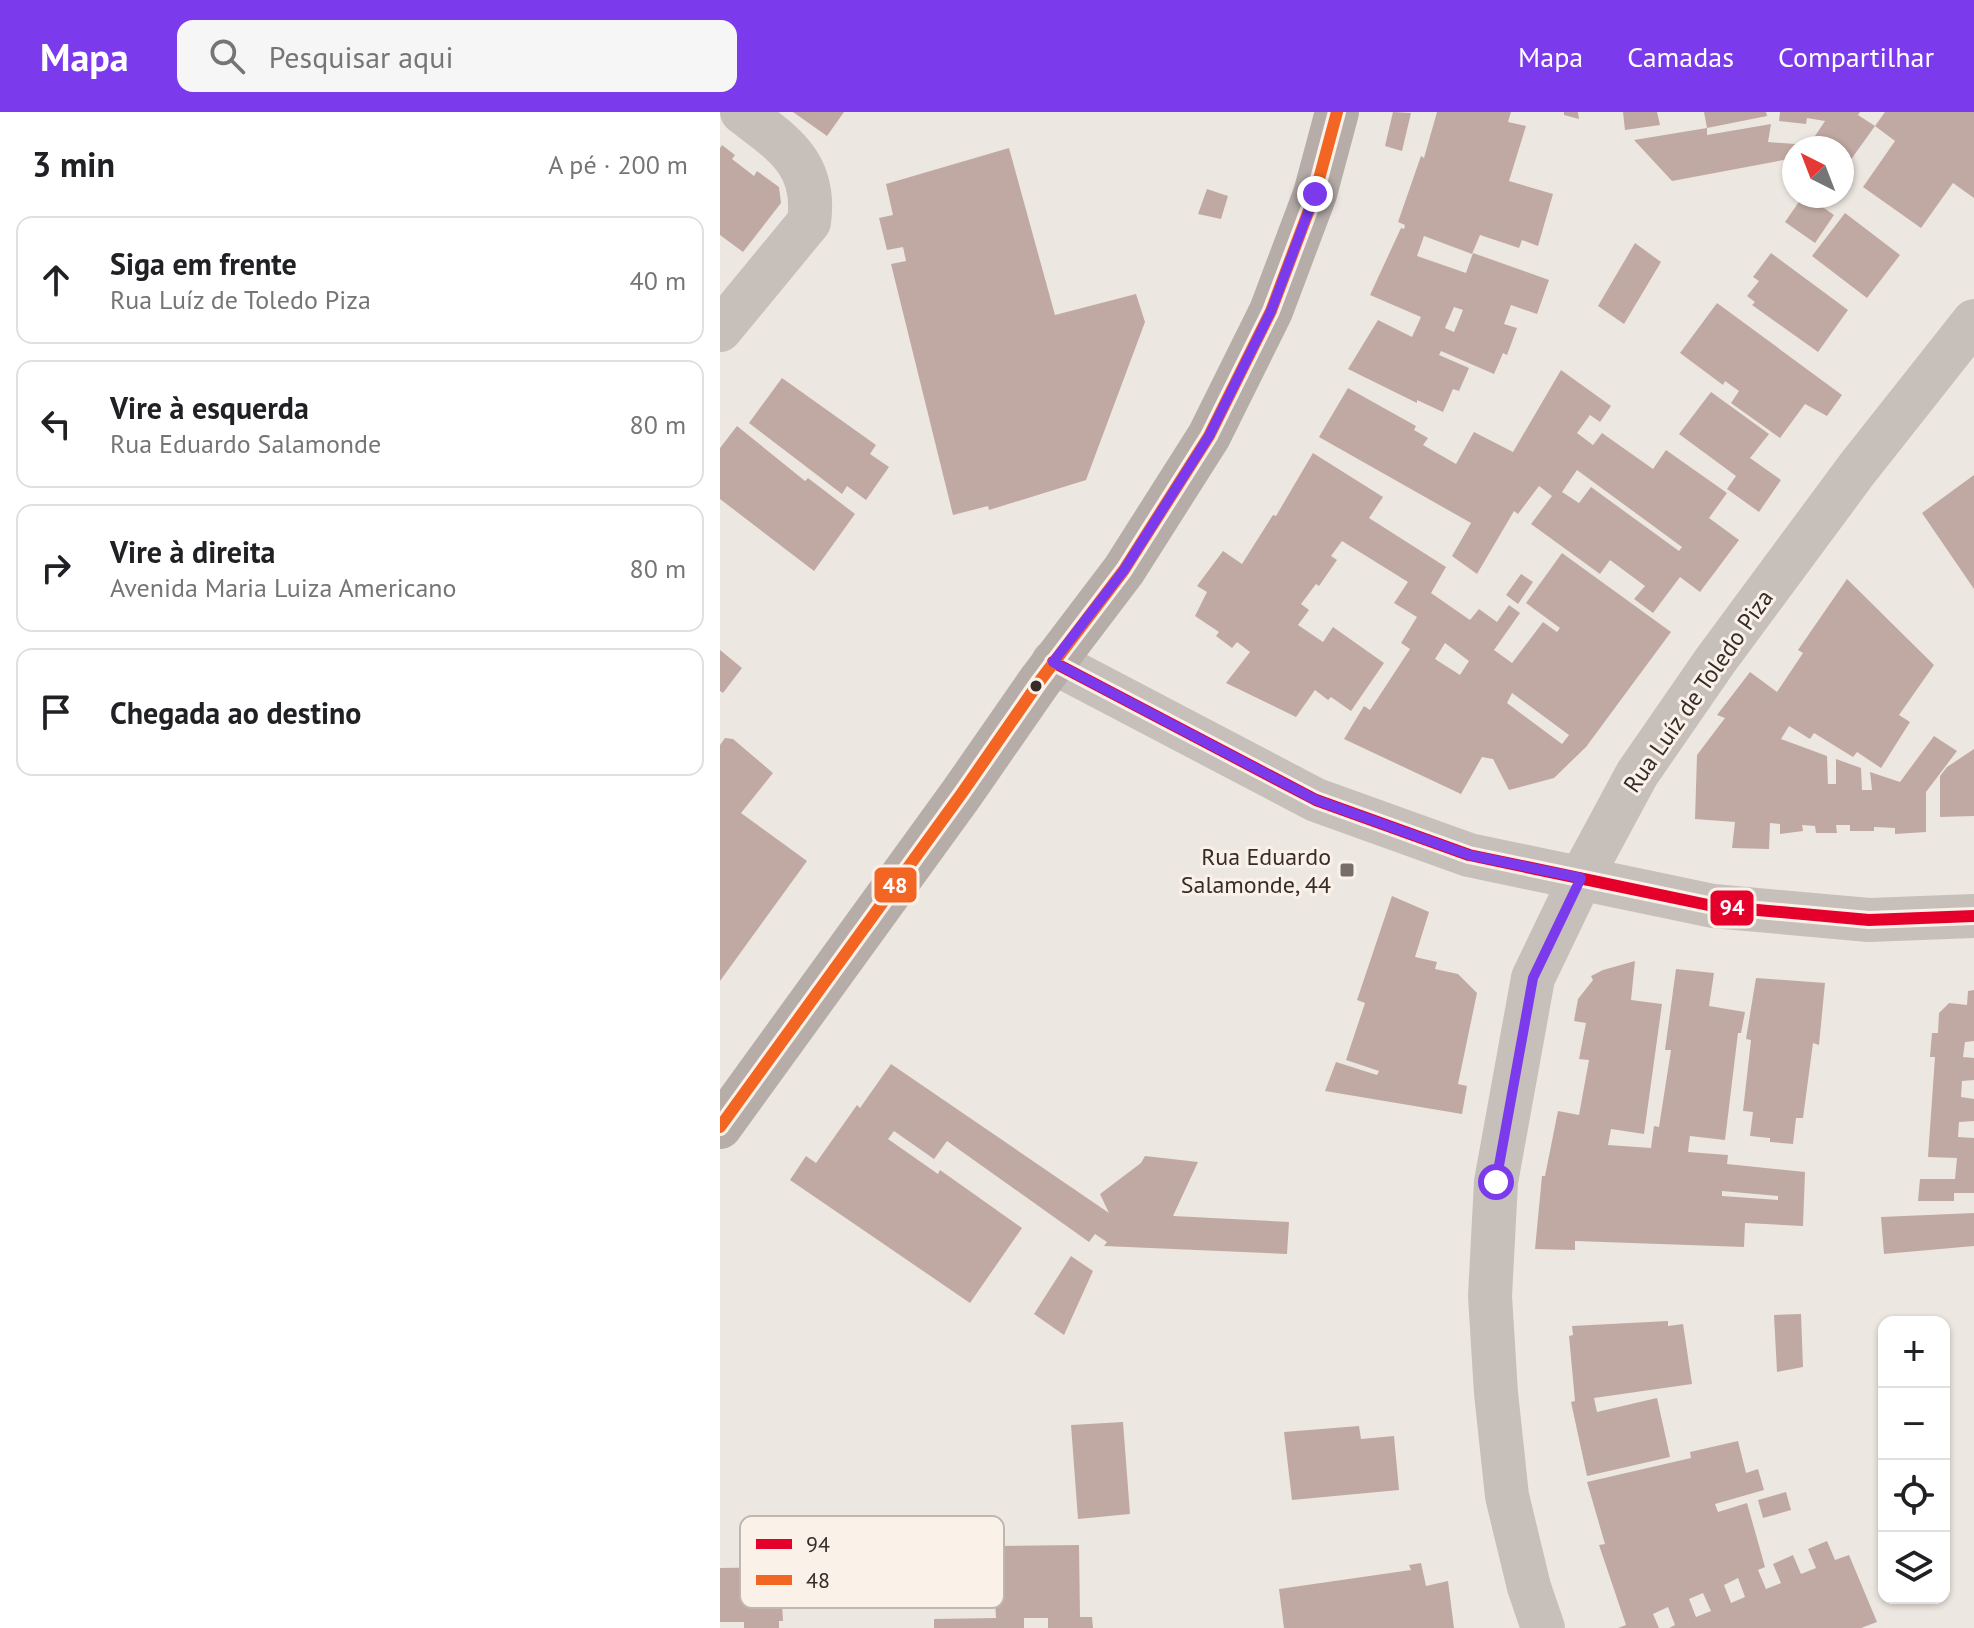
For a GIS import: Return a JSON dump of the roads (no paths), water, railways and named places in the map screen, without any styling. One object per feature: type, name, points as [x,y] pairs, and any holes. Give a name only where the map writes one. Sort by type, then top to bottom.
[{"type":"main road","points":[[725,1108],[1124,570],[1209,436],[1271,311],[1315,194],[1337,112]]},
{"type":"street","points":[[720,330],[809,222],[812,200],[807,177],[796,158],[773,135],[742,112]]},
{"type":"street","name":"Rua Luíz de Toledo Piza","points":[[1543,1628],[1529,1587],[1507,1496],[1490,1296],[1496,1182],[1533,978],[1581,878],[1637,774],[1715,661],[1857,469],[1958,361],[1974,321]]},
{"type":"street","points":[[1053,662],[1316,800],[1469,855],[1713,906],[1869,920],[1974,916]]},
{"type":"place","name":"Rua Eduardo Salamonde, 44","points":[[1347,870]]}]
